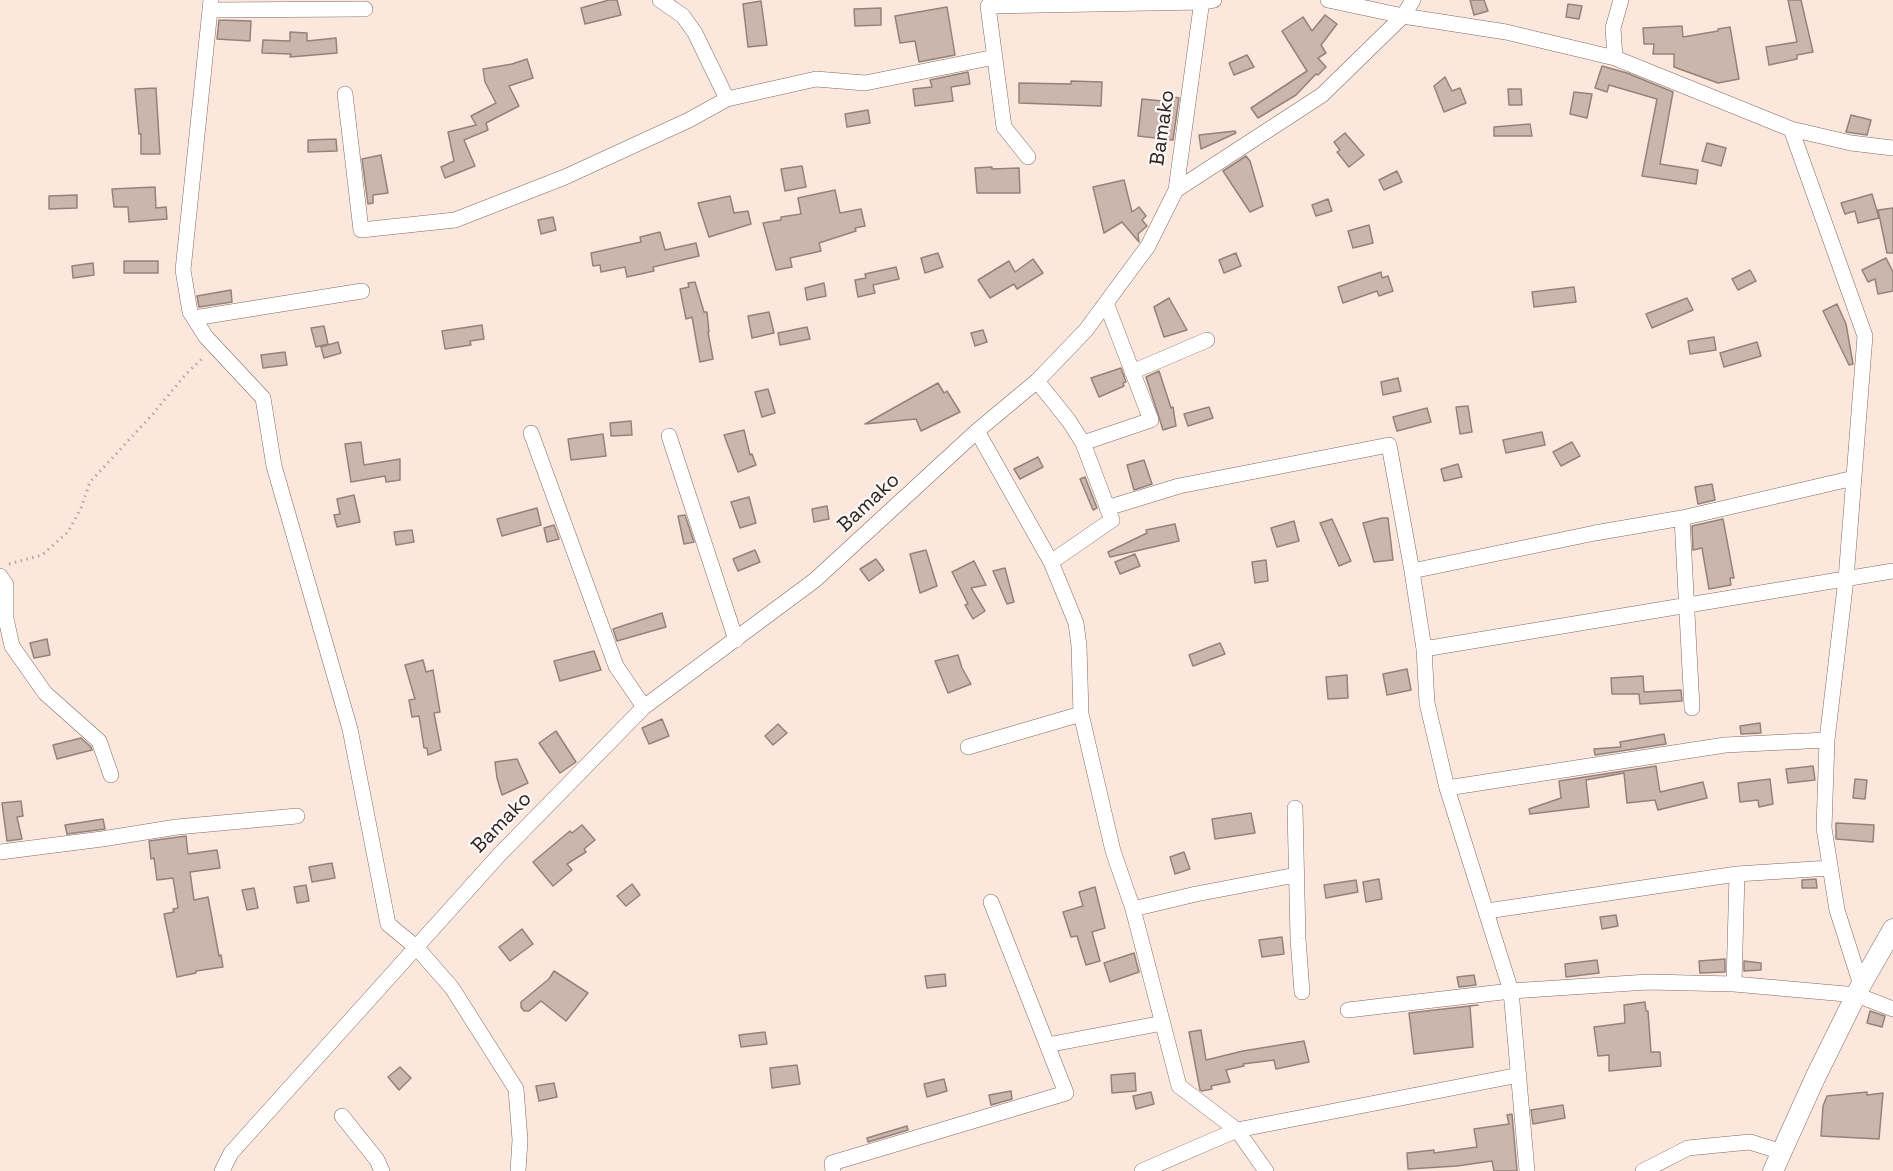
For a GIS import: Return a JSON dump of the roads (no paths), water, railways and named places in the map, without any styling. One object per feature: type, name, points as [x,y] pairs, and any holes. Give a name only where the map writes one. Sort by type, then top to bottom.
[{"type":"street","points":[[660,0],[683,16],[695,33],[727,99]]},
{"type":"street","points":[[1328,0],[1402,16],[1506,32],[1615,58],[1791,129],[1851,143],[1893,148]]},
{"type":"street","points":[[1176,190],[1322,95],[1402,16],[1413,0]]},
{"type":"street","points":[[1615,58],[1614,28],[1622,0]]},
{"type":"street","points":[[1028,158],[1004,127],[988,6],[1206,1]]},
{"type":"street","name":"Bamako","points":[[222,1171],[231,1153],[500,854],[644,706],[816,580],[977,431],[1037,381],[1086,330],[1148,246],[1176,190],[1206,1]]},
{"type":"street","points":[[366,9],[211,5],[183,270],[190,312],[214,347],[263,398],[274,466],[350,729],[388,924],[417,948],[452,988],[516,1089],[520,1140],[518,1171]]},
{"type":"street","points":[[345,94],[361,230],[455,220],[565,177],[689,120],[727,99],[816,79],[865,83],[995,57]]},
{"type":"street","points":[[1791,129],[1865,336],[1845,579],[1827,740],[1824,828],[1837,910],[1859,990]]},
{"type":"street","points":[[194,318],[362,291]]},
{"type":"street","points":[[1083,443],[1151,420],[1106,303]]},
{"type":"street","points":[[1132,372],[1207,339]]},
{"type":"street","points":[[1037,381],[1069,421],[1083,443],[1112,520],[1052,562]]},
{"type":"street","points":[[977,431],[1052,562],[1076,623],[1081,714],[1113,851],[1133,909],[1179,1086],[1237,1130],[1266,1171]]},
{"type":"street","points":[[531,433],[616,666],[644,706]]},
{"type":"street","points":[[669,436],[736,640]]},
{"type":"street","points":[[1107,508],[1179,486],[1389,445],[1424,649],[1427,703],[1447,788],[1511,991],[1527,1171]]},
{"type":"street","points":[[1412,571],[1595,533],[1682,518],[1854,478]]},
{"type":"street","points":[[1682,518],[1692,708]]},
{"type":"street","points":[[3,570],[6,585],[6,619],[12,646],[45,693],[99,741],[111,776]]},
{"type":"street","points":[[1424,649],[1893,572]]},
{"type":"street","points":[[968,747],[1081,714]]},
{"type":"street","points":[[1447,788],[1725,746],[1827,740]]},
{"type":"street","points":[[1295,808],[1298,939],[1302,992]]},
{"type":"street","points":[[0,852],[177,827],[297,816]]},
{"type":"street","points":[[1486,911],[1737,874],[1830,868]]},
{"type":"street","points":[[1734,984],[1737,874]]},
{"type":"street","points":[[1133,909],[1196,894],[1296,875]]},
{"type":"street","points":[[833,1171],[832,1163],[1066,1093],[991,902]]},
{"type":"street","points":[[1773,1171],[1816,1076],[1859,990],[1893,929]]},
{"type":"street","points":[[1348,1010],[1511,991],[1648,982],[1859,990],[1893,1009]]},
{"type":"street","points":[[1047,1045],[1163,1023]]},
{"type":"street","points":[[1142,1171],[1237,1130],[1519,1075]]},
{"type":"street","points":[[342,1116],[377,1160],[382,1171]]},
{"type":"street","points":[[1643,1171],[1688,1148],[1750,1143],[1782,1152]]}]
